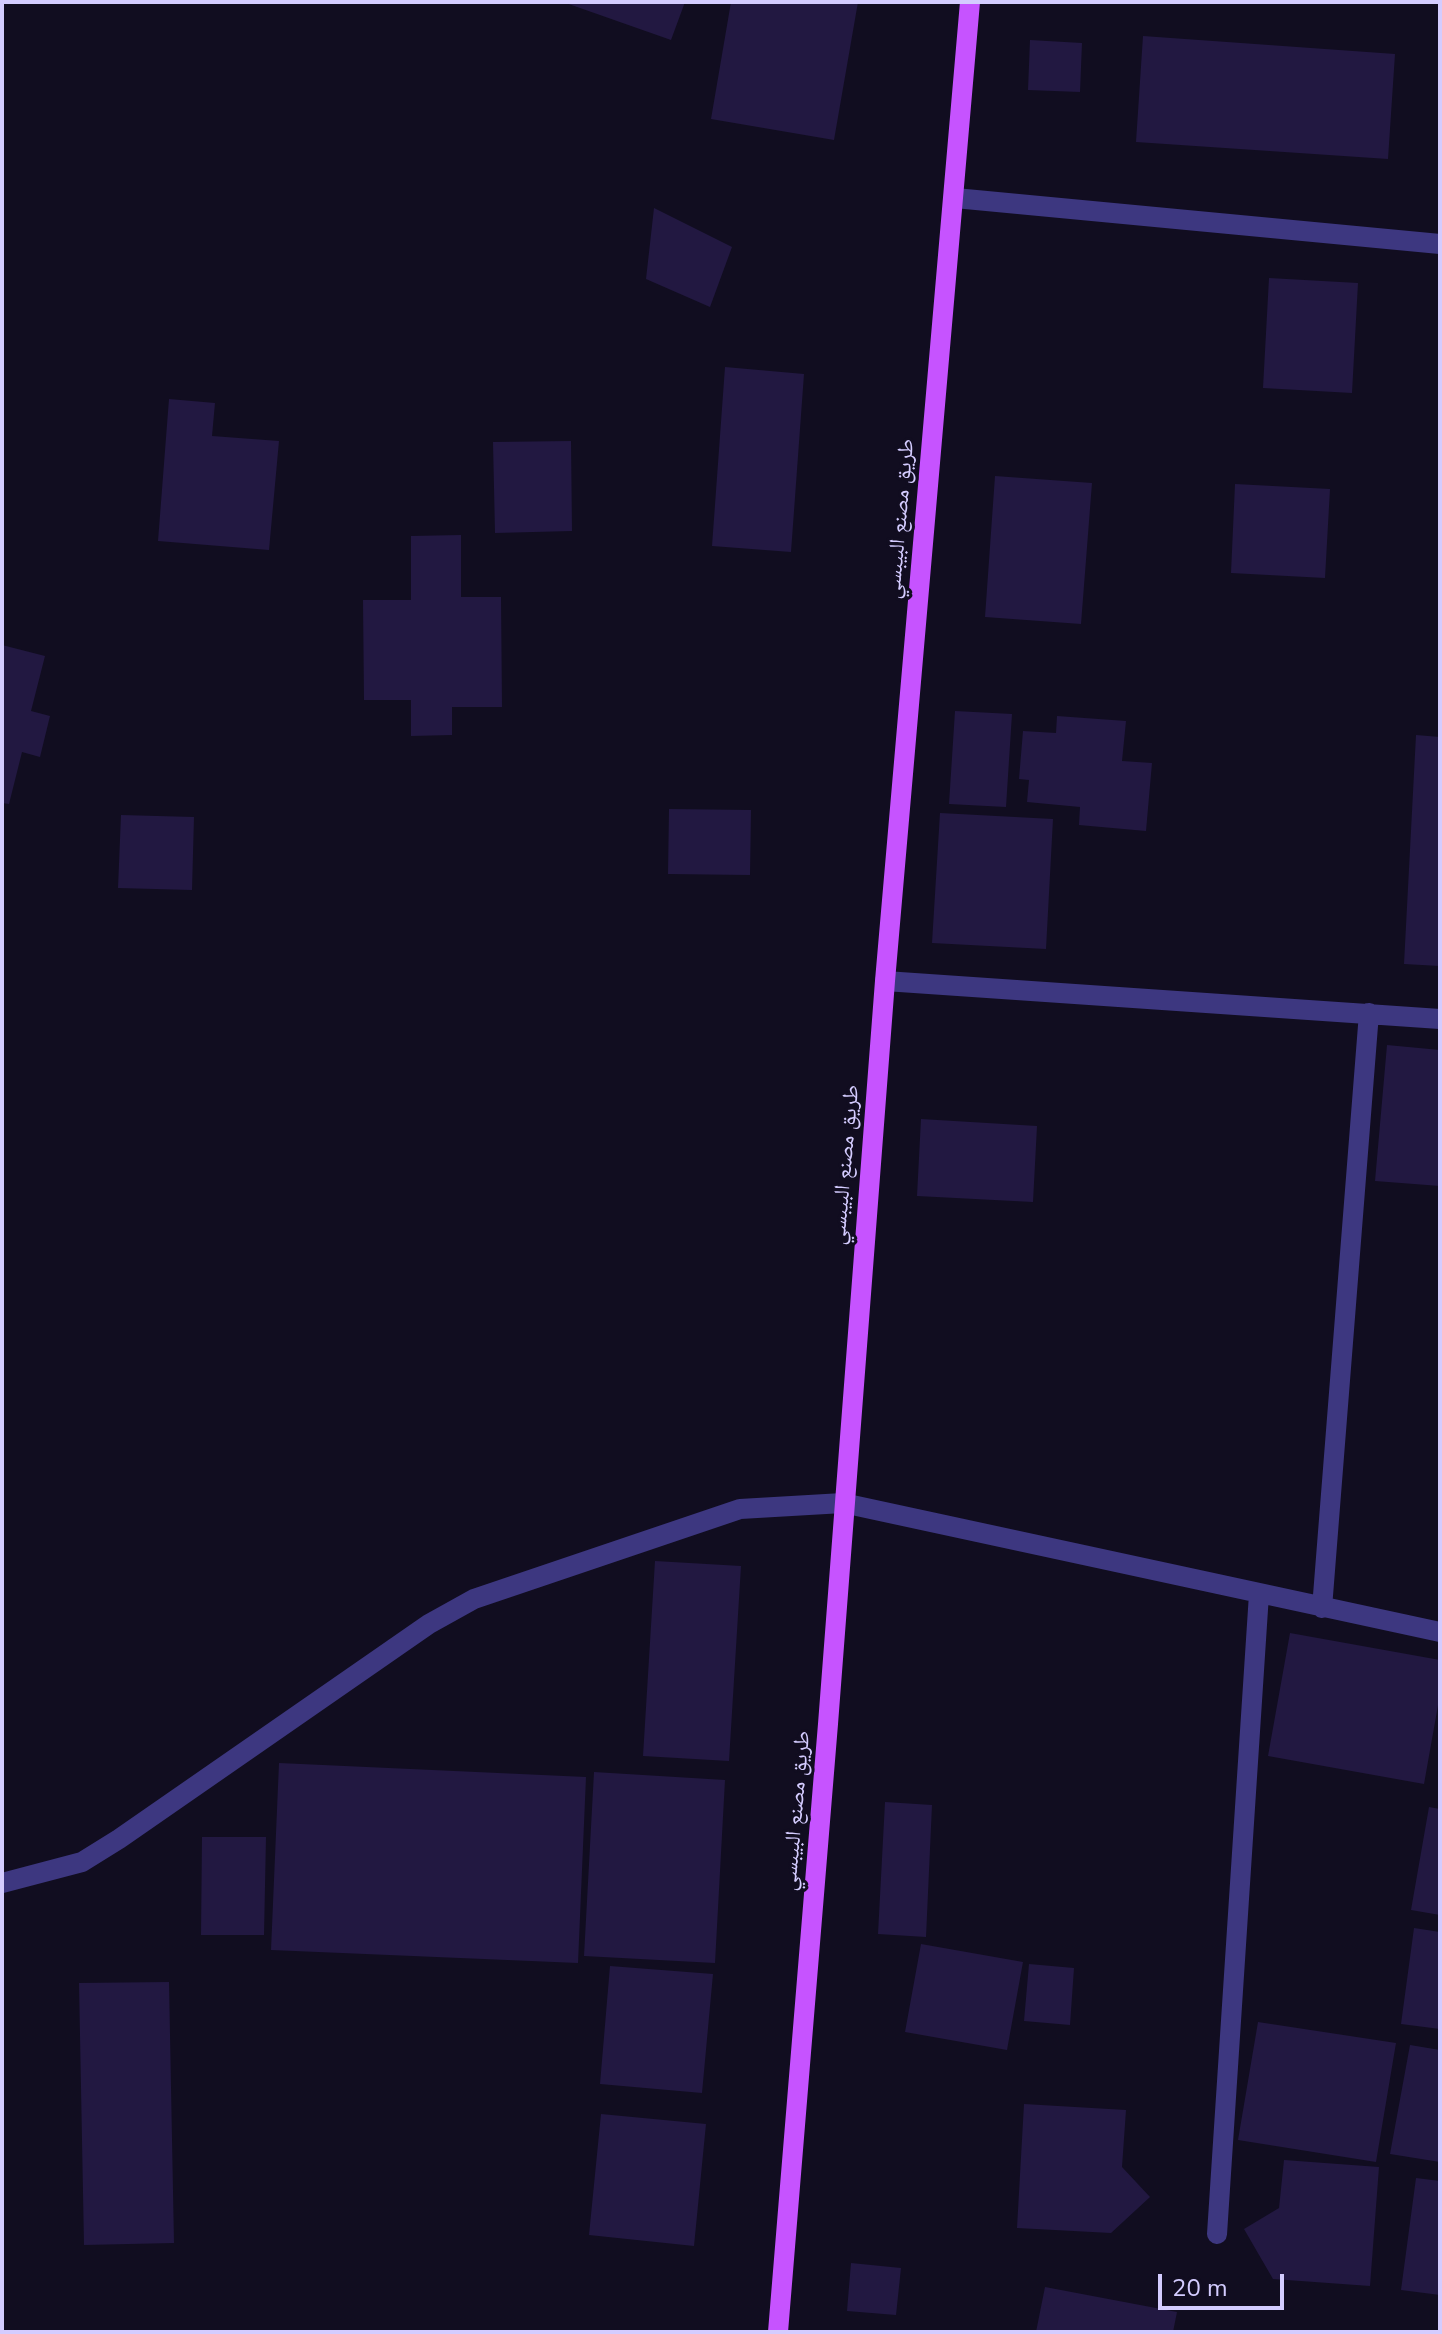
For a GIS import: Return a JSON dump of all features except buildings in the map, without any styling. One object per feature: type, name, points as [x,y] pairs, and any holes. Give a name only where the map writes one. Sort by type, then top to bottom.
[{"type":"main road","name":"طريق مصنع البيبسي","points":[[778,2332],[885,981],[970,2]]},
{"type":"street","points":[[955,198],[1440,244]]},
{"type":"street","points":[[885,981],[1440,1019]]},
{"type":"street","points":[[1322,1608],[1369,1013]]},
{"type":"street","points":[[2,1883],[82,1862],[429,1624],[474,1599],[740,1509],[843,1503],[1440,1632]]},
{"type":"street","points":[[1217,2234],[1259,1594]]}]
